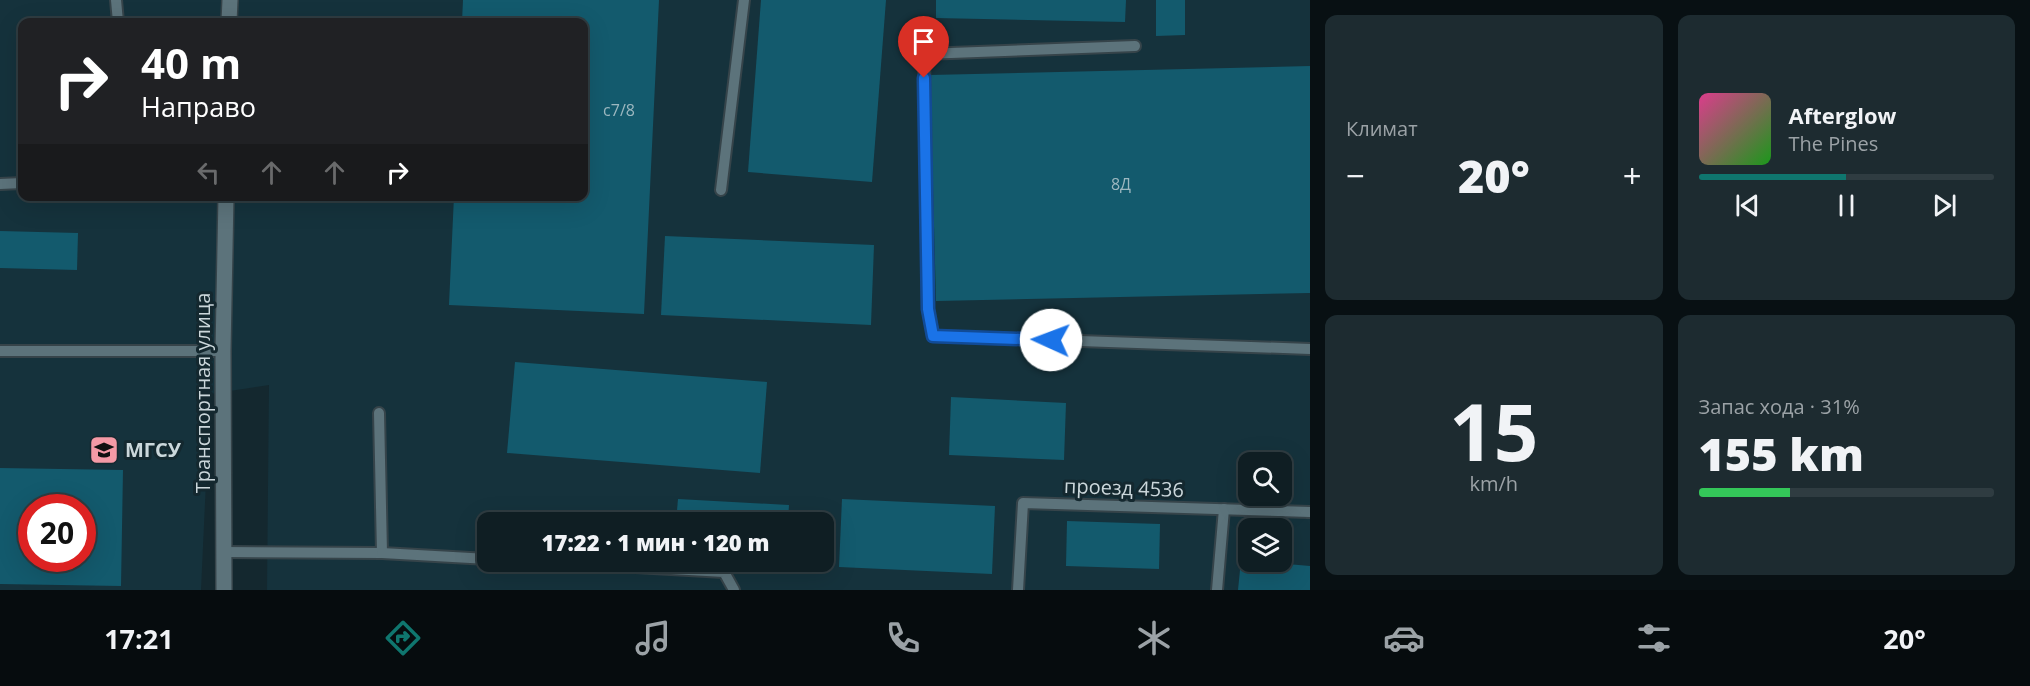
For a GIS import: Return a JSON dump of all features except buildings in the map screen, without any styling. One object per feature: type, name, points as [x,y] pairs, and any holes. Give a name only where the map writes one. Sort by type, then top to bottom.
[{"type":"street","points":[[229,18],[230,0]]},
{"type":"street","name":"Транспортная улица","points":[[224,590],[223,351],[226,201]]},
{"type":"lane","points":[[116,0],[118,18]]},
{"type":"lane","points":[[721,190],[744,0]]},
{"type":"lane","points":[[1135,46],[924,54],[928,309],[933,336],[1310,349]]},
{"type":"lane","points":[[0,184],[18,183]]},
{"type":"lane","points":[[0,351],[223,351]]},
{"type":"lane","points":[[379,413],[382,553]]},
{"type":"lane","name":"проезд 4536","points":[[1018,590],[1023,503],[1310,512]]},
{"type":"lane","points":[[1217,590],[1224,509]]},
{"type":"lane","points":[[224,552],[382,553],[477,558]]},
{"type":"lane","points":[[724,572],[734,590]]},
{"type":"shaded area","points":[[0,0],[1310,0],[1310,590],[267,590],[269,385],[210,394],[201,590],[0,590]]},
{"type":"place","name":"МГСУ","points":[[104,450]]},
{"type":"route","points":[[924,78],[928,309],[933,336],[1051,340]]}]
